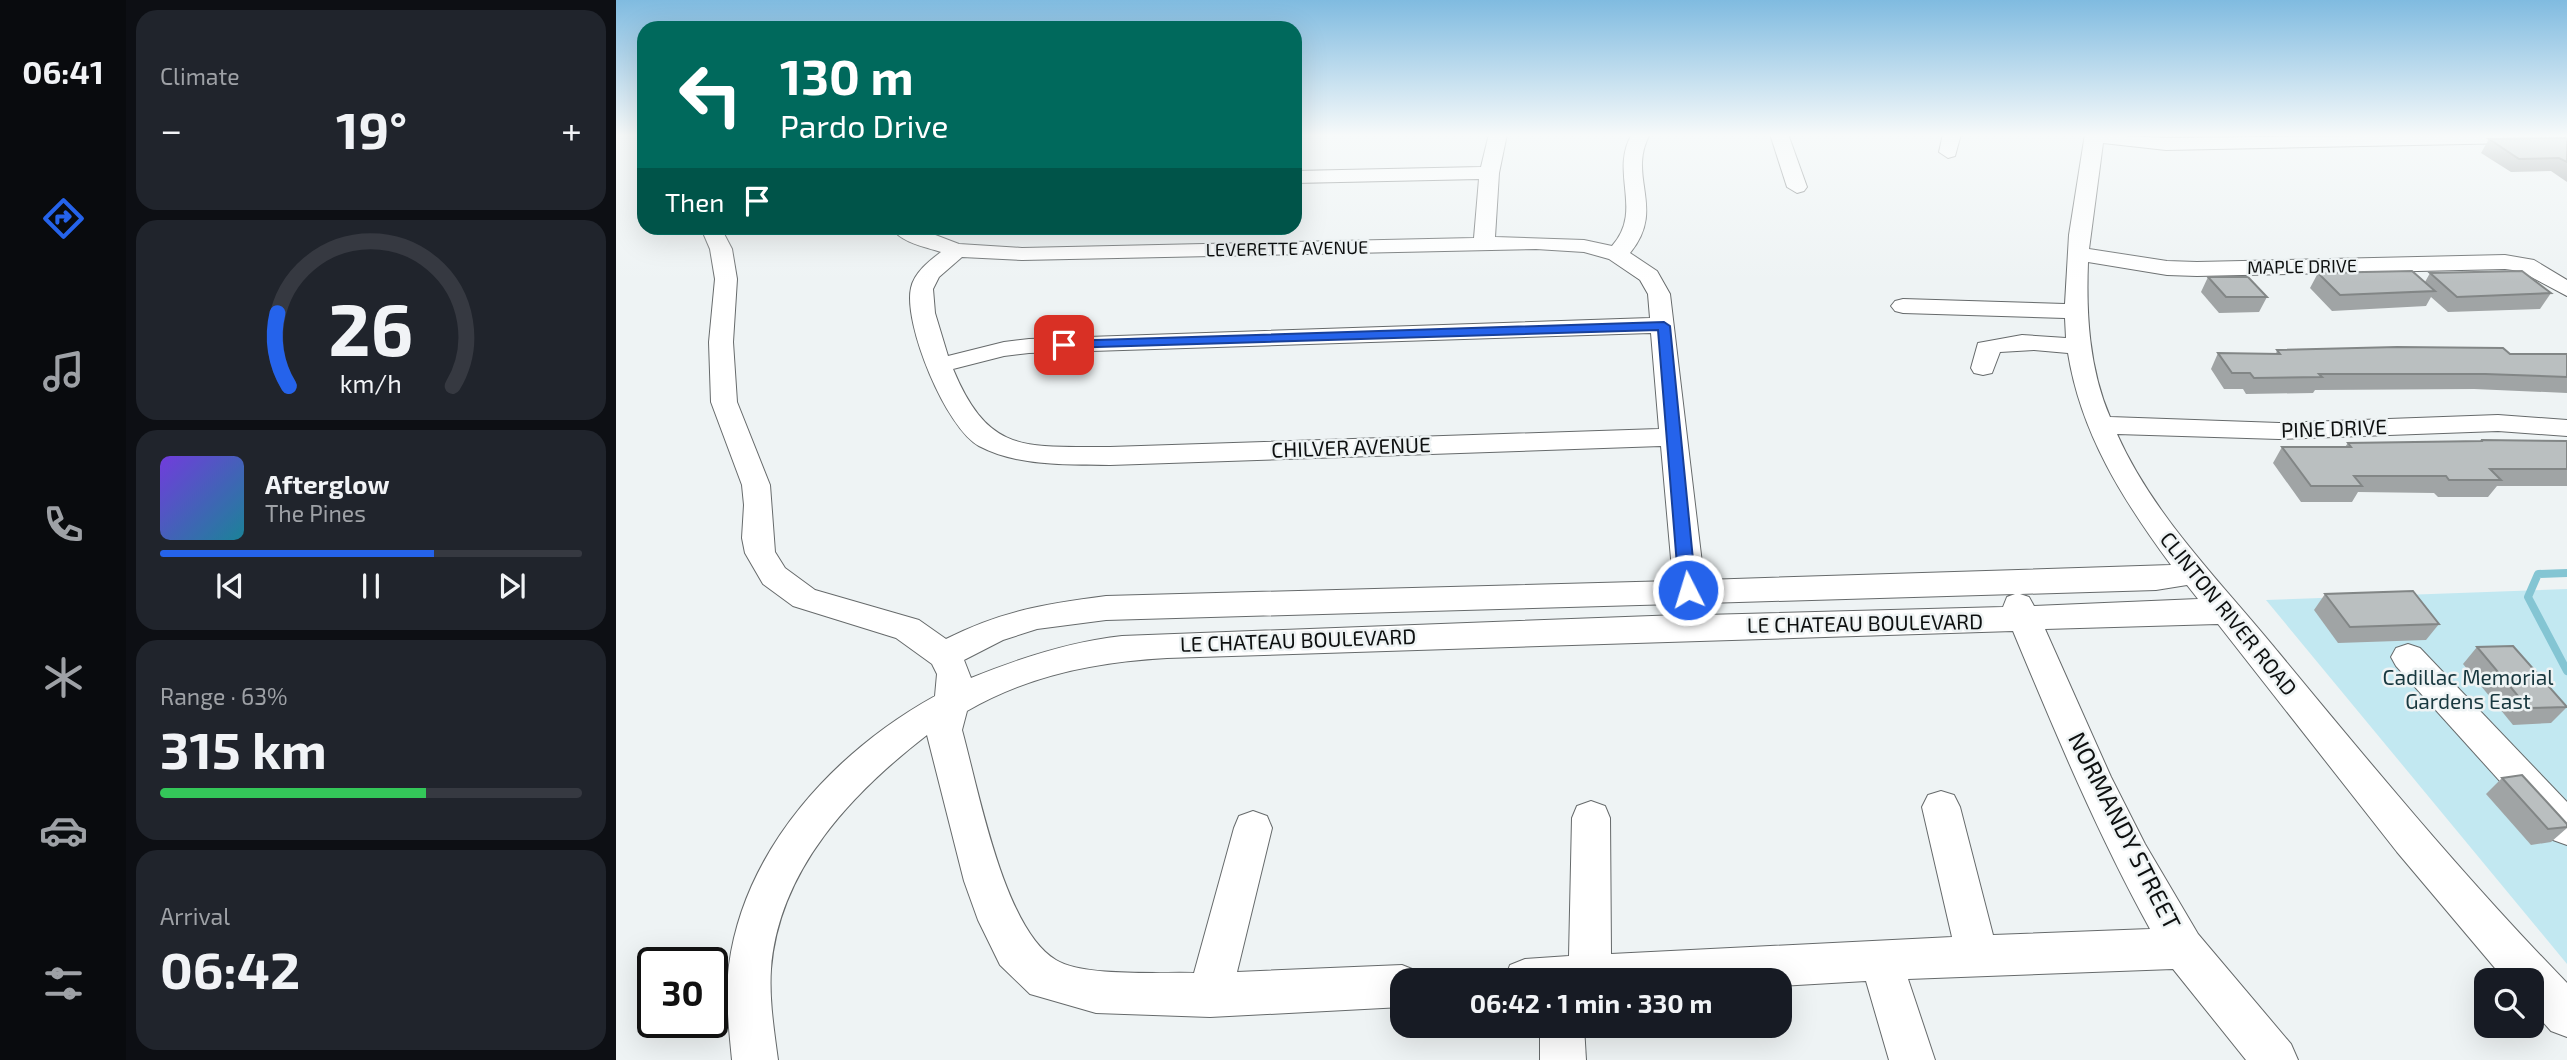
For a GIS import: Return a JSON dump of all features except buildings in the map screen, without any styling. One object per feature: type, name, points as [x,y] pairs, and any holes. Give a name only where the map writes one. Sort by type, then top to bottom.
[{"type":"street","points":[[1484,244],[1488,183]]},
{"type":"street","points":[[1635,183],[1637,227],[1626,246],[1617,254],[1638,267],[1655,285],[1664,326],[1688,590],[1695,627]]},
{"type":"street","name":"CLINTON RIVER ROAD","points":[[2087,183],[2081,220],[2077,311],[2082,368],[2101,425],[2140,501],[2192,573],[2228,612],[2422,856],[2567,1015]]},
{"type":"street","points":[[714,235],[721,249],[726,279],[721,342],[724,402],[755,485],[759,505],[757,538],[760,553],[774,576],[793,592],[816,602],[907,629],[944,655],[954,674],[952,703],[944,730],[984,881],[1015,951],[1045,979],[1096,992],[1210,995],[1390,987]]},
{"type":"street","name":"LEVERETTE AVENUE","points":[[915,235],[957,250],[1073,254],[1562,244],[1617,254]]},
{"type":"street","name":"CHILVER AVENUE","points":[[957,250],[929,276],[921,292],[927,326],[940,365],[956,405],[972,428],[987,439],[1028,452],[1110,456],[1673,437]]},
{"type":"street","name":"MAPLE DRIVE","points":[[2080,254],[2167,268],[2197,269],[2505,262],[2526,265],[2567,289]]},
{"type":"street","points":[[1903,306],[2077,311]]},
{"type":"street","points":[[940,365],[1004,349],[1040,346],[1664,326]]},
{"type":"street","points":[[1983,369],[1987,348],[1999,344],[2024,342],[2081,347]]},
{"type":"street","name":"PINE DRIVE","points":[[2101,425],[2279,431],[2498,423],[2567,428]]},
{"type":"street","name":"LE CHATEAU BOULEVARD","points":[[944,655],[991,631],[1036,617],[1106,608],[2156,579],[2192,573]]},
{"type":"street","name":"NORMANDY STREET","points":[[2006,583],[2026,620],[2094,781],[2131,857],[2183,948],[2275,1060]]},
{"type":"street","name":"LE CHATEAU BOULEVARD","points":[[1167,645],[1180,606]]},
{"type":"street","name":"LE CHATEAU BOULEVARD","points":[[755,1060],[749,1003],[751,957],[761,915],[785,861],[822,805],[881,747],[901,732],[952,703],[1015,675],[1066,658],[1114,649],[1167,645],[1695,627],[2026,620],[2186,611],[2228,612]]},
{"type":"street","points":[[2408,657],[2567,828]]},
{"type":"street","points":[[1941,807],[1978,957]]},
{"type":"street","points":[[1561,968],[1591,818]]},
{"type":"street","points":[[1210,995],[1253,828]]},
{"type":"street","points":[[1745,968],[2183,948]]},
{"type":"street","points":[[1881,960],[1912,1060]]},
{"type":"street","points":[[1562,1038],[1563,1060]]},
{"type":"green space","name":"Cadillac Memorial Gardens East","points":[[2567,589],[2567,964],[2266,600]]},
{"type":"waterway","points":[[2567,573],[2538,574],[2528,597],[2567,671]]},
{"type":"route","points":[[1064,345],[1664,326],[1688,590]]}]
